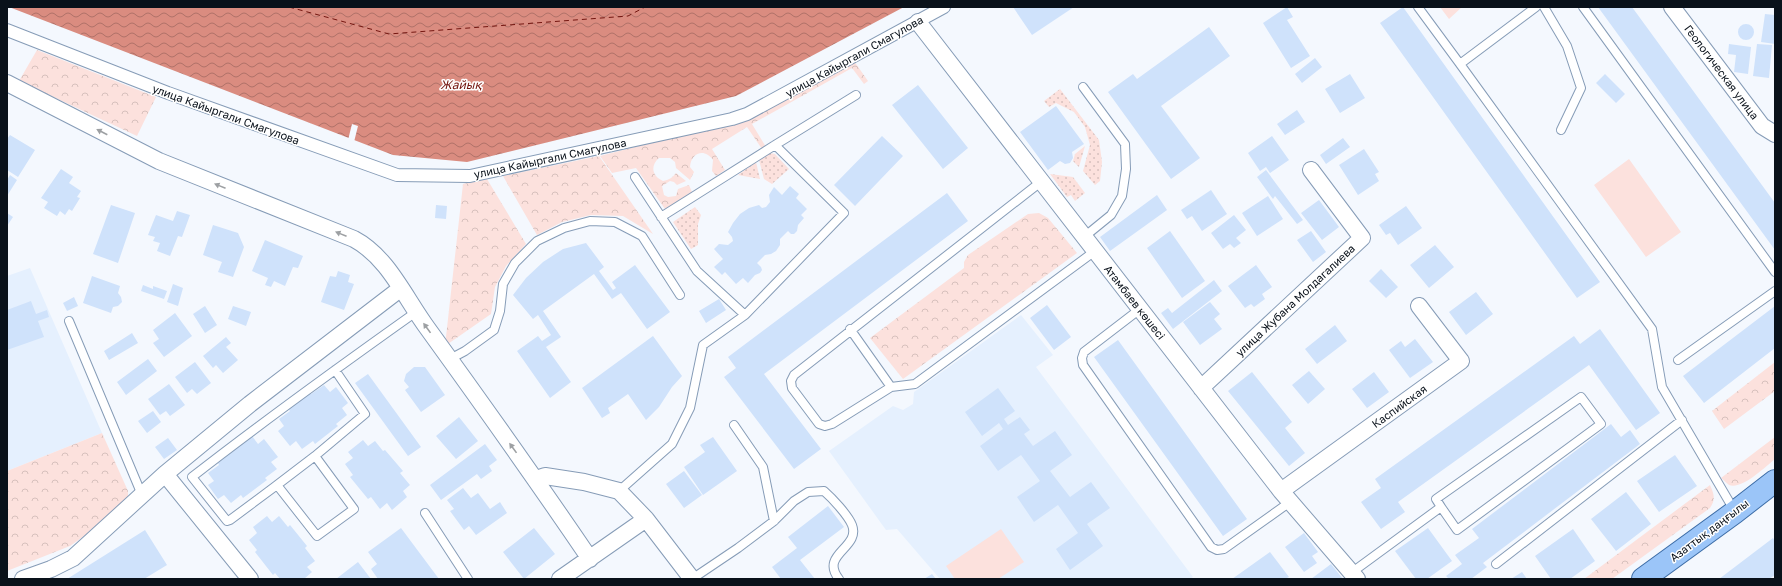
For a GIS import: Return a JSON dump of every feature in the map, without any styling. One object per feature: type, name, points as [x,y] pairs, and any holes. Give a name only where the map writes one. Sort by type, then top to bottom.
[{"type":"main road","name":"Азаттық даңғылы","points":[[1643,579],[1775,481]]},
{"type":"street","name":"улица Кайыргали Смагулова","points":[[7,30],[168,93],[397,175],[470,176],[599,149],[732,119],[747,114],[944,7]]},
{"type":"street","name":"Геологическая улица","points":[[1672,7],[1762,126],[1775,134]]},
{"type":"street","name":"Атамбаев көшесі","points":[[918,22],[1285,497],[1354,576]]},
{"type":"street","points":[[7,83],[159,161],[354,239],[366,246],[378,256],[416,312],[536,479],[590,559]]},
{"type":"street","name":"улица Жубана Молдагалиева","points":[[1201,388],[1362,238],[1310,170]]},
{"type":"street","points":[[23,579],[73,558],[165,474],[250,404],[400,289]]},
{"type":"street","name":"Каспийская","points":[[1285,497],[1461,361],[1419,306]]},
{"type":"street","points":[[165,474],[250,579]]},
{"type":"street","points":[[536,479],[545,476],[584,482],[619,492],[646,519],[692,579]]},
{"type":"street","points":[[560,579],[646,519]]},
{"type":"lane","points":[[1418,7],[1652,329],[1662,387],[1735,512]]},
{"type":"lane","points":[[1460,64],[1536,7]]},
{"type":"lane","points":[[1544,7],[1567,46],[1581,88],[1561,130]]},
{"type":"lane","points":[[1583,7],[1775,272]]},
{"type":"lane","points":[[1082,86],[1125,144],[1126,169],[1122,196],[1111,215],[1084,237]]},
{"type":"lane","points":[[661,217],[856,95]]},
{"type":"lane","points":[[619,492],[672,444],[690,408],[703,345],[745,316],[844,213],[775,145]]},
{"type":"lane","points":[[635,176],[698,271],[745,316]]},
{"type":"lane","points":[[1042,181],[850,329],[794,375],[791,381],[792,388],[819,424],[825,426],[832,424],[891,387],[915,384],[1095,251]]},
{"type":"lane","points":[[450,359],[465,351],[494,330],[500,311],[503,284],[515,262],[537,241],[564,228],[590,221],[615,222],[642,236],[680,295]]},
{"type":"lane","points":[[1678,360],[1775,291]]},
{"type":"lane","points":[[1140,309],[1084,352],[1082,358],[1083,365],[1211,547],[1217,550],[1224,549],[1285,497]]},
{"type":"lane","points":[[335,370],[365,414],[314,456],[230,520],[227,520],[192,477],[263,421],[416,312]]},
{"type":"lane","points":[[68,321],[142,495]]},
{"type":"lane","points":[[850,329],[891,387]]},
{"type":"lane","points":[[1581,397],[1601,424],[1457,530],[1441,507],[1436,499],[1581,397]]},
{"type":"lane","points":[[1496,564],[1682,420]]},
{"type":"lane","points":[[734,425],[763,467],[774,521]]},
{"type":"lane","points":[[277,484],[317,536],[354,509],[314,456]]},
{"type":"lane","points":[[692,579],[738,548],[774,521],[794,501],[808,492],[824,491],[852,524],[853,528],[852,539],[834,561],[832,567],[839,579]]},
{"type":"lane","points":[[1354,576],[1441,507]]},
{"type":"lane","points":[[425,513],[468,579]]},
{"type":"shaded area","points":[[30,268],[102,433],[7,471],[7,276]]},
{"type":"shaded area","points":[[1021,315],[1053,355],[1036,367],[1193,577],[1190,579],[940,579],[897,529],[886,530],[829,451],[893,406],[903,410],[913,404],[914,392]]},
{"type":"green space","points":[[1440,7],[1462,7],[1449,19]]},
{"type":"green space","points":[[37,50],[156,97],[137,136],[19,81]]},
{"type":"green space","points":[[854,61],[868,81],[864,84],[852,68],[752,124],[766,147],[762,149],[747,127],[712,149],[725,170],[716,176],[712,171],[713,160],[706,154],[699,153],[693,158],[690,167],[694,172],[690,180],[676,168],[675,162],[670,158],[659,158],[653,167],[656,176],[659,179],[663,181],[667,180],[676,173],[686,181],[677,185],[670,181],[662,186],[664,195],[668,197],[676,196],[678,189],[689,185],[692,192],[665,209],[636,168],[612,173],[600,156],[754,116]]},
{"type":"green space","points":[[1060,89],[1099,140],[1102,162],[1100,181],[1095,185],[1083,171],[1090,145],[1085,127],[1074,112],[1056,103],[1049,107],[1044,101]]},
{"type":"green space","points":[[1085,146],[1079,167],[1073,161],[1075,154]]},
{"type":"green space","points":[[769,153],[775,154],[789,169],[772,184],[764,179],[759,160]]},
{"type":"green space","points":[[599,156],[653,234],[623,216],[591,215],[562,222],[537,235],[503,176]]},
{"type":"green space","points":[[1629,159],[1681,232],[1646,257],[1594,185]]},
{"type":"green space","points":[[756,162],[760,179],[738,175]]},
{"type":"green space","points":[[1050,174],[1073,177],[1085,193],[1075,201],[1071,195],[1067,197]]},
{"type":"green space","points":[[487,179],[526,244],[506,266],[495,287],[491,314],[445,346],[463,184]]},
{"type":"green space","points":[[695,207],[701,215],[698,224],[698,245],[691,249],[673,222]]},
{"type":"green space","points":[[1039,213],[1048,218],[1077,253],[903,379],[870,338],[964,268],[964,262],[968,255],[1028,214]]},
{"type":"green space","points":[[1775,362],[1775,391],[1724,429],[1712,411]]},
{"type":"green space","points":[[102,433],[128,491],[128,501],[122,509],[70,546],[7,571],[7,471]]},
{"type":"green space","points":[[1775,437],[1775,459],[1759,472],[1747,481],[1734,486],[1729,485],[1721,478]]},
{"type":"green space","points":[[1710,485],[1714,496],[1710,508],[1612,579],[1584,579]]},
{"type":"green space","points":[[1001,529],[1024,562],[998,579],[955,579],[946,566]]},
{"type":"water","name":"Жайық","points":[[9,7],[904,7],[736,96],[467,162],[393,155]]},
{"type":"pier","points":[[352,124],[358,126],[354,142],[348,140]]},
{"type":"building","points":[[1013,7],[1074,7],[1032,35]]},
{"type":"building","points":[[1287,7],[1293,17],[1287,20],[1310,56],[1291,68],[1263,23]]},
{"type":"building","points":[[1403,7],[1600,282],[1577,298],[1380,23]]},
{"type":"building","points":[[1598,7],[1632,7],[1775,203],[1775,250]]},
{"type":"building","points":[[1765,14],[1775,15],[1775,44],[1761,42]]},
{"type":"building","points":[[1743,24],[1749,24],[1754,29],[1752,38],[1749,40],[1743,40],[1738,35],[1738,29]]},
{"type":"building","points":[[1209,27],[1230,56],[1161,106],[1200,158],[1171,179],[1108,92],[1133,74],[1137,79]]},
{"type":"building","points":[[1729,44],[1751,47],[1748,74],[1734,72],[1736,55],[1728,54]]},
{"type":"building","points":[[1757,44],[1772,45],[1769,78],[1753,76]]},
{"type":"building","points":[[1315,58],[1322,67],[1302,83],[1295,74]]},
{"type":"building","points":[[1350,74],[1365,98],[1340,113],[1325,89]]},
{"type":"building","points":[[1605,74],[1625,94],[1616,103],[1596,83]]},
{"type":"building","points":[[918,85],[968,148],[943,169],[892,105]]},
{"type":"building","points":[[1056,106],[1084,144],[1072,152],[1073,158],[1070,163],[1065,164],[1060,161],[1048,170],[1020,132]]},
{"type":"building","points":[[1297,110],[1305,122],[1285,135],[1277,124]]},
{"type":"building","points":[[10,135],[35,150],[18,177],[7,170],[7,139]]},
{"type":"building","points":[[882,136],[903,156],[855,206],[834,185]]},
{"type":"building","points":[[1272,136],[1289,160],[1270,173],[1266,167],[1260,171],[1248,153]]},
{"type":"building","points":[[1343,138],[1350,147],[1326,164],[1320,155]]},
{"type":"building","points":[[1364,149],[1379,172],[1375,174],[1379,181],[1358,195],[1339,165]]},
{"type":"building","points":[[61,169],[73,177],[69,183],[81,191],[77,197],[80,198],[72,211],[69,209],[65,215],[60,211],[57,216],[44,208],[48,202],[41,198]]},
{"type":"building","points":[[1266,170],[1303,220],[1297,224],[1275,196],[1273,199],[1257,177]]},
{"type":"building","points":[[10,175],[17,180],[7,196],[7,180]]},
{"type":"building","points":[[790,186],[799,194],[796,198],[807,209],[801,215],[804,218],[798,225],[797,231],[794,234],[791,234],[788,231],[780,239],[780,245],[776,251],[765,255],[757,263],[762,270],[748,283],[743,278],[736,284],[725,272],[722,275],[714,267],[723,259],[714,249],[719,244],[728,245],[733,241],[728,232],[733,223],[740,214],[749,208],[759,205],[762,208],[766,207],[770,202],[769,195],[774,187],[782,195]]},
{"type":"building","points":[[1211,190],[1227,214],[1202,231],[1192,216],[1187,219],[1181,210]]},
{"type":"building","points":[[947,193],[968,221],[764,374],[821,449],[794,469],[724,377],[736,368],[728,357]]},
{"type":"building","points":[[1157,195],[1167,210],[1110,251],[1100,237]]},
{"type":"building","points":[[1268,196],[1283,219],[1257,236],[1242,213]]},
{"type":"building","points":[[1319,200],[1339,227],[1322,240],[1301,213]]},
{"type":"building","points":[[111,205],[135,213],[118,263],[93,254]]},
{"type":"building","points":[[436,205],[447,206],[446,219],[435,218]]},
{"type":"building","points":[[1406,206],[1422,228],[1398,245],[1390,233],[1386,235],[1379,225]]},
{"type":"building","points":[[177,211],[190,215],[182,237],[178,236],[170,256],[157,251],[160,243],[153,241],[155,237],[148,235],[156,215],[173,221]]},
{"type":"building","points":[[7,213],[13,217],[7,226]]},
{"type":"building","points":[[1234,215],[1246,230],[1236,238],[1241,243],[1234,248],[1230,244],[1223,249],[1211,233]]},
{"type":"building","points":[[213,225],[238,233],[244,247],[233,277],[218,272],[222,262],[203,255]]},
{"type":"building","points":[[1170,231],[1205,281],[1182,298],[1147,248]]},
{"type":"building","points":[[1311,231],[1326,252],[1313,262],[1297,240]]},
{"type":"building","points":[[265,240],[303,256],[298,268],[293,267],[285,286],[274,281],[271,287],[265,285],[268,278],[252,271]]},
{"type":"building","points":[[586,243],[604,267],[599,271],[613,290],[616,288],[612,282],[635,265],[670,312],[647,329],[621,293],[612,299],[594,274],[543,311],[561,337],[546,347],[571,382],[550,398],[517,351],[538,336],[542,341],[551,335],[538,315],[533,319],[513,295],[526,278],[543,262],[563,249]]},
{"type":"building","points":[[1435,245],[1454,267],[1429,288],[1410,265]]},
{"type":"building","points":[[1256,265],[1272,287],[1262,294],[1265,299],[1254,307],[1251,304],[1245,308],[1228,286]]},
{"type":"building","points":[[1381,269],[1398,287],[1386,298],[1369,281]]},
{"type":"building","points":[[338,271],[350,275],[348,282],[354,284],[344,310],[321,302],[330,276],[336,277]]},
{"type":"building","points":[[92,276],[120,286],[118,293],[122,302],[118,306],[113,307],[111,313],[83,303]]},
{"type":"building","points":[[1214,280],[1222,291],[1173,329],[1161,313],[1168,308],[1172,313]]},
{"type":"building","points":[[173,284],[183,288],[178,306],[167,302]]},
{"type":"building","points":[[143,285],[153,289],[153,286],[167,291],[164,299],[141,291]]},
{"type":"building","points":[[1476,292],[1493,314],[1466,335],[1449,312]]},
{"type":"building","points":[[74,297],[78,306],[67,311],[63,303]]},
{"type":"building","points":[[719,299],[726,310],[706,323],[699,311]]},
{"type":"building","points":[[31,301],[36,314],[47,310],[49,317],[38,321],[44,337],[7,350],[7,310]]},
{"type":"building","points":[[1210,302],[1220,314],[1214,319],[1222,329],[1200,345],[1183,322]]},
{"type":"building","points":[[1047,305],[1071,337],[1054,350],[1030,318]]},
{"type":"building","points":[[205,306],[217,325],[205,333],[193,314]]},
{"type":"building","points":[[233,306],[251,312],[246,326],[228,319]]},
{"type":"building","points":[[1775,306],[1775,348],[1704,403],[1683,376]]},
{"type":"building","points":[[175,313],[192,336],[164,357],[153,343],[159,339],[153,330]]},
{"type":"building","points":[[1335,325],[1347,341],[1317,364],[1305,349]]},
{"type":"building","points":[[1600,329],[1660,413],[1636,430],[1589,365],[1398,502],[1405,512],[1381,529],[1361,502],[1381,488],[1375,479],[1574,336],[1580,344]]},
{"type":"building","points":[[132,333],[138,343],[109,360],[104,351]]},
{"type":"building","points":[[653,336],[682,376],[672,387],[659,407],[646,420],[628,394],[608,408],[610,413],[602,418],[582,388]]},
{"type":"building","points":[[226,337],[231,343],[226,347],[238,360],[223,373],[216,365],[213,368],[203,356]]},
{"type":"building","points":[[1415,339],[1433,362],[1410,378],[1389,350],[1401,341],[1405,347]]},
{"type":"building","points":[[1118,340],[1247,519],[1223,536],[1094,357]]},
{"type":"building","points":[[148,359],[157,371],[126,395],[117,382]]},
{"type":"building","points":[[195,362],[211,383],[197,394],[192,389],[187,393],[175,377]]},
{"type":"building","points":[[414,367],[425,367],[445,395],[421,412],[405,390],[409,387],[404,381],[406,374]]},
{"type":"building","points":[[1309,371],[1325,389],[1308,404],[1292,385]]},
{"type":"building","points":[[1252,372],[1292,422],[1285,428],[1305,453],[1289,466],[1228,391]]},
{"type":"building","points":[[1374,372],[1389,392],[1367,408],[1352,389]]},
{"type":"building","points":[[368,374],[421,447],[408,456],[355,383]]},
{"type":"building","points":[[169,384],[185,405],[170,416],[166,411],[160,415],[148,399]]},
{"type":"building","points":[[324,385],[330,392],[336,387],[348,403],[342,408],[347,415],[336,424],[338,426],[315,444],[313,441],[302,449],[296,441],[290,446],[278,431],[284,426],[279,419],[290,411],[288,409],[309,392],[311,394]]},
{"type":"building","points":[[998,388],[1015,411],[1004,419],[1008,425],[1020,417],[1030,430],[1024,434],[1033,446],[1055,431],[1072,455],[1050,471],[1070,497],[1091,482],[1110,508],[1087,524],[1103,546],[1070,570],[1056,549],[1078,533],[1058,505],[1034,522],[1017,497],[1040,481],[1021,455],[998,471],[980,446],[1003,429],[999,423],[982,436],[965,412]]},
{"type":"building","points":[[153,411],[161,422],[147,433],[138,421]]},
{"type":"building","points":[[459,417],[478,441],[456,459],[436,436]]},
{"type":"building","points":[[1611,424],[1621,437],[1630,430],[1640,444],[1483,563],[1487,567],[1471,579],[1449,579],[1446,576],[1462,564],[1455,555],[1479,538],[1472,529]]},
{"type":"building","points":[[252,436],[258,444],[264,439],[278,457],[271,462],[277,469],[265,478],[267,480],[243,498],[241,495],[231,503],[224,495],[218,499],[208,485],[214,481],[208,473],[219,465],[218,463]]},
{"type":"building","points":[[713,437],[737,471],[703,495],[684,467],[705,452],[700,445]]},
{"type":"building","points":[[168,438],[177,450],[164,459],[155,447]]},
{"type":"building","points":[[363,440],[368,446],[375,441],[383,451],[385,450],[403,471],[400,473],[410,485],[403,491],[407,497],[392,510],[387,503],[380,509],[371,497],[368,499],[350,477],[353,475],[345,464],[353,458],[348,452]]},
{"type":"building","points":[[485,444],[497,460],[489,466],[492,471],[481,479],[477,474],[441,500],[430,485]]},
{"type":"building","points":[[1675,455],[1697,486],[1659,512],[1637,481]]},
{"type":"building","points":[[684,471],[702,495],[684,508],[666,484]]},
{"type":"building","points":[[463,488],[471,498],[478,493],[490,509],[500,502],[507,513],[476,535],[469,526],[464,530],[450,511],[454,509],[447,500]]},
{"type":"building","points":[[1626,492],[1651,524],[1616,551],[1591,519]]},
{"type":"building","points":[[828,506],[844,527],[800,560],[815,579],[781,579],[772,567],[797,548],[788,537]]},
{"type":"building","points":[[267,516],[272,522],[279,516],[288,527],[290,525],[307,546],[305,548],[315,561],[307,567],[312,572],[304,579],[280,579],[275,573],[273,575],[255,552],[257,550],[249,540],[257,533],[253,527]]},
{"type":"building","points":[[401,528],[439,579],[378,579],[371,569],[377,564],[368,552]]},
{"type":"building","points":[[534,528],[555,554],[524,579],[503,552]]},
{"type":"building","points":[[1428,528],[1452,561],[1427,579],[1416,579],[1395,551]]},
{"type":"building","points":[[1573,529],[1595,561],[1570,579],[1551,579],[1535,556]]},
{"type":"building","points":[[145,530],[167,565],[144,579],[67,579]]},
{"type":"building","points":[[1304,533],[1318,552],[1312,556],[1317,563],[1304,572],[1285,547]]},
{"type":"building","points":[[1773,538],[1775,541],[1775,575],[1769,579],[1719,579]]},
{"type":"building","points":[[1270,552],[1289,577],[1285,579],[1232,579]]},
{"type":"building","points":[[358,562],[371,579],[336,579]]},
{"type":"building","points":[[1331,564],[1343,579],[1311,579]]},
{"type":"building","points":[[1522,572],[1527,579],[1511,579]]},
{"type":"building","points":[[932,574],[936,579],[924,579]]},
{"type":"ferry route","points":[[289,7],[389,34],[628,16],[645,7]]}]
